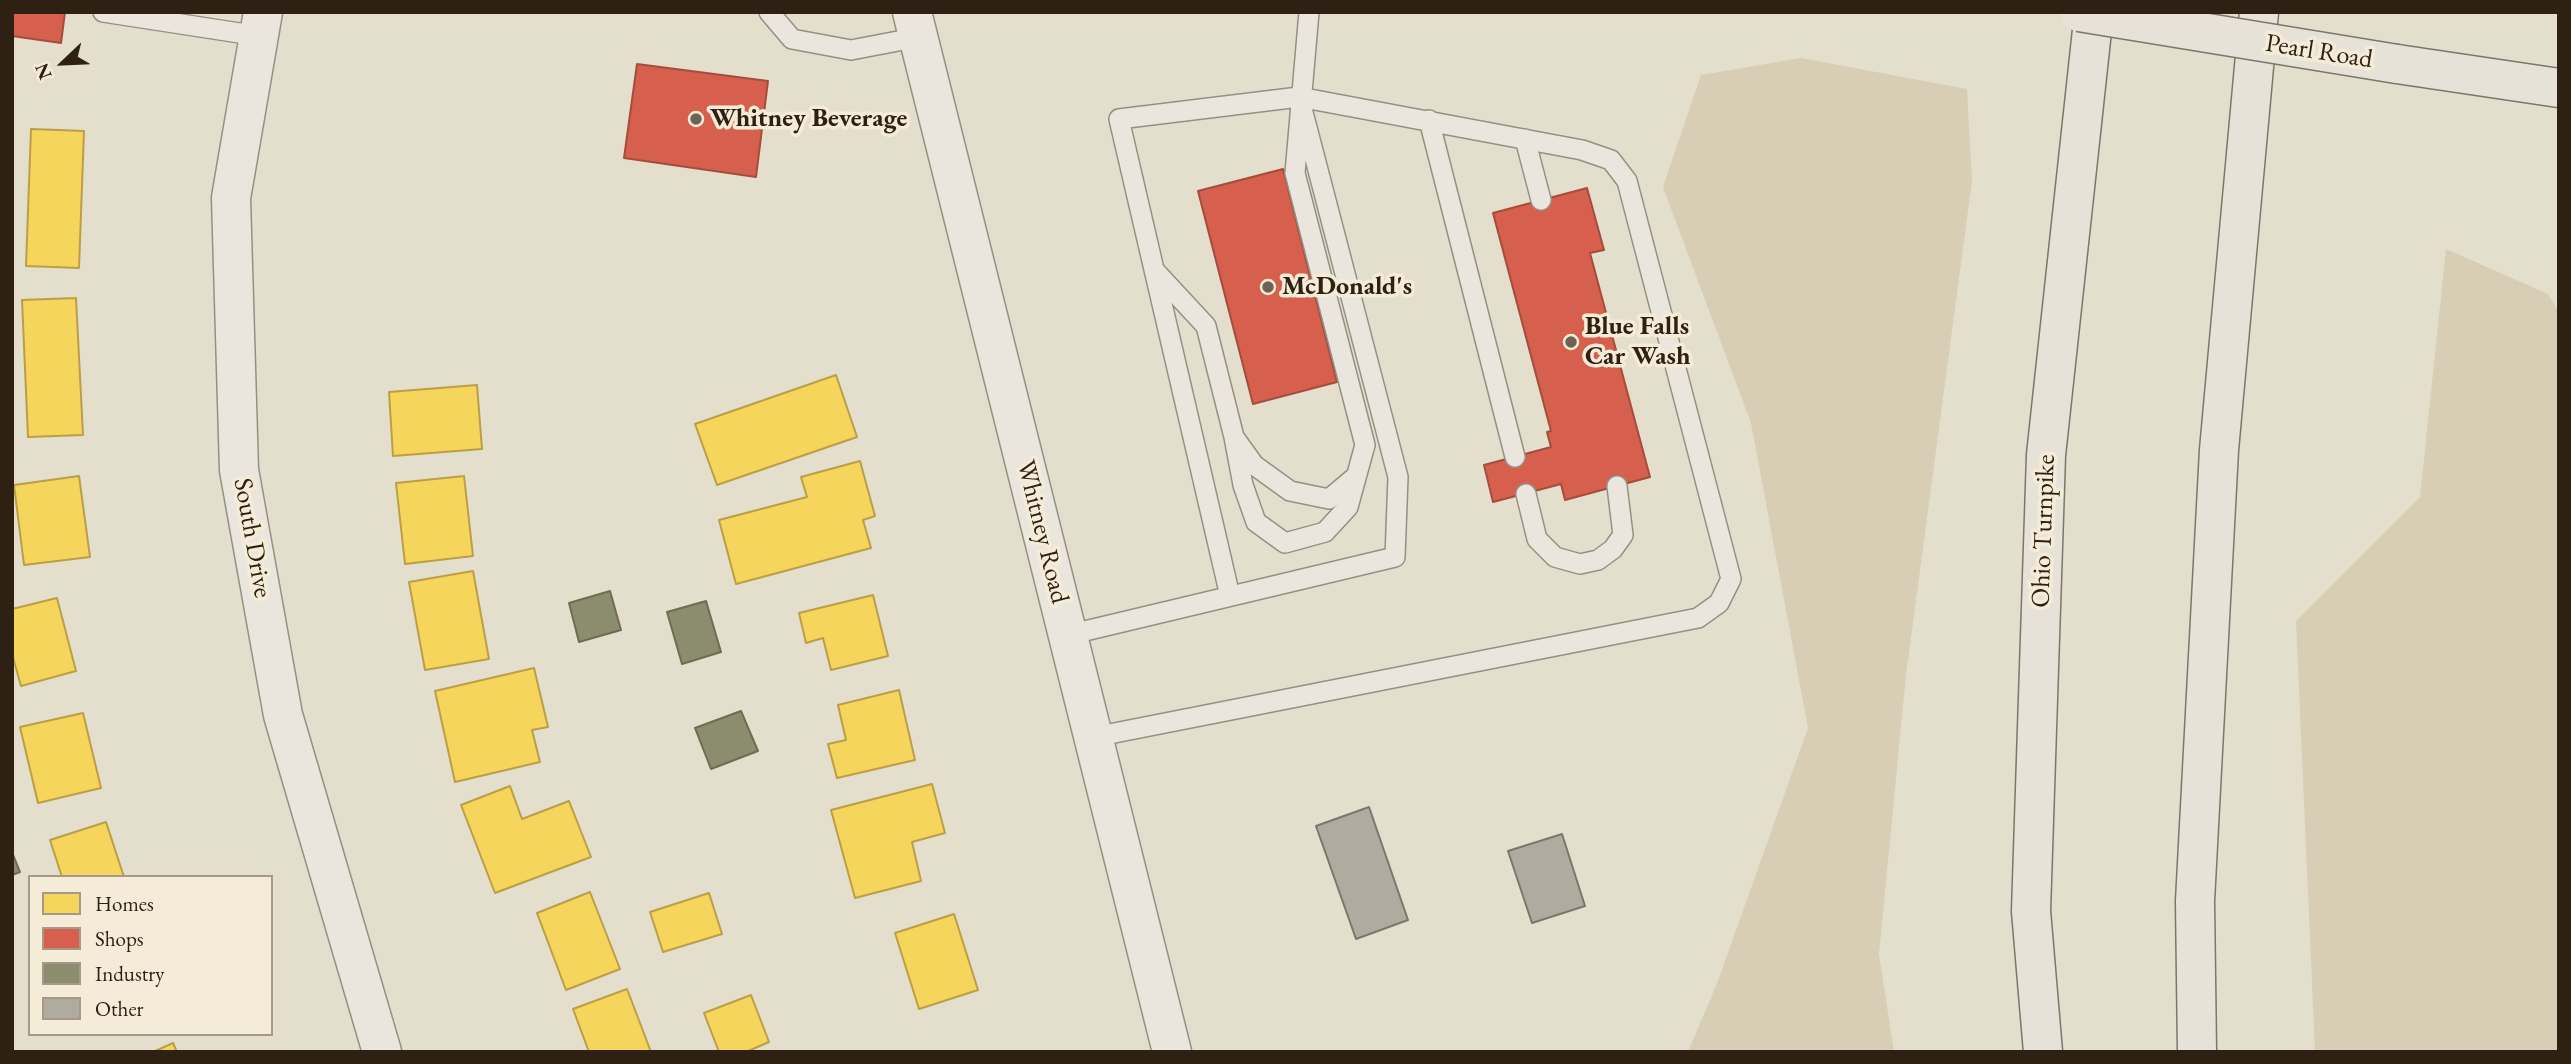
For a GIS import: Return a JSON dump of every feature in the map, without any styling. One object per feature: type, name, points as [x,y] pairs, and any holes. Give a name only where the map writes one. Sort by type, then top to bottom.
[{"type":"main road","name":"Pearl Road","points":[[2079,12],[2559,88]]},
{"type":"main road","name":"Ohio Turnpike","points":[[2043,1052],[2031,911],[2046,455],[2094,12]]},
{"type":"main road","points":[[2197,1052],[2195,901],[2219,450],[2259,12]]},
{"type":"street","name":"South Drive","points":[[261,24],[231,198],[239,470],[283,715],[382,1052]]},
{"type":"street","name":"Whitney Road","points":[[916,24],[1172,1052]]},
{"type":"lane","points":[[103,12],[159,20],[261,24]]},
{"type":"lane","points":[[769,12],[792,39],[851,50],[916,24]]},
{"type":"lane","points":[[1154,270],[1206,326],[1244,485],[1256,522],[1285,543],[1325,532],[1348,507],[1365,445],[1294,173],[1309,12]]},
{"type":"lane","points":[[1068,635],[1395,557],[1398,477],[1299,97]]},
{"type":"lane","points":[[1094,737],[1698,618],[1719,603],[1731,579],[1627,181],[1611,160],[1525,139],[1299,97],[1119,119],[1230,596]]},
{"type":"lane","points":[[1429,120],[1515,457]]},
{"type":"lane","points":[[1525,139],[1541,200]]},
{"type":"lane","points":[[1234,437],[1255,465],[1290,491],[1329,499],[1354,478]]},
{"type":"lane","points":[[1525,494],[1537,539],[1555,557],[1580,564],[1598,560],[1613,549],[1623,535],[1617,486]]},
{"type":"shaded area","points":[[1801,58],[1967,89],[1972,181],[1906,675],[1879,954],[1894,1052],[1688,1052],[1718,981],[1808,728],[1751,423],[1663,187],[1701,75]]},
{"type":"shaded area","points":[[2446,249],[2548,294],[2559,312],[2559,1052],[2315,1052],[2296,621],[2420,497]]},
{"type":"building: Homes","points":[[31,129],[84,131],[79,268],[26,266]]},
{"type":"building: Homes","points":[[76,298],[83,435],[28,437],[22,300]]},
{"type":"building: Homes","points":[[836,375],[857,437],[717,485],[695,424]]},
{"type":"building: Homes","points":[[477,385],[482,449],[393,456],[389,392]]},
{"type":"building: Homes","points":[[860,461],[875,516],[863,520],[871,548],[736,584],[719,520],[807,497],[801,477]]},
{"type":"building: Homes","points":[[79,476],[90,557],[24,565],[14,485]]},
{"type":"building: Homes","points":[[464,476],[473,556],[405,564],[396,483]]},
{"type":"building: Homes","points":[[473,571],[489,659],[425,670],[409,582]]},
{"type":"building: Homes","points":[[873,595],[888,656],[831,670],[823,638],[806,643],[799,613]]},
{"type":"building: Homes","points":[[57,598],[76,671],[21,686],[12,654],[12,609]]},
{"type":"building: Homes","points":[[534,668],[548,727],[532,730],[540,762],[455,782],[435,691]]},
{"type":"building: Homes","points":[[899,690],[915,760],[837,778],[828,744],[846,740],[838,705]]},
{"type":"building: Homes","points":[[83,713],[101,788],[38,803],[20,727]]},
{"type":"building: Homes","points":[[932,784],[945,833],[912,842],[921,881],[855,898],[831,810]]},
{"type":"building: Homes","points":[[510,786],[522,819],[569,801],[591,857],[495,893],[461,805]]},
{"type":"building: Homes","points":[[106,822],[123,875],[61,875],[50,840]]},
{"type":"building: Homes","points":[[590,892],[620,969],[566,990],[537,913]]},
{"type":"building: Homes","points":[[709,893],[722,934],[663,952],[650,912]]},
{"type":"building: Homes","points":[[954,914],[978,990],[919,1009],[895,933]]},
{"type":"building: Homes","points":[[627,989],[651,1052],[589,1052],[573,1009]]},
{"type":"building: Homes","points":[[751,995],[769,1042],[746,1052],[719,1052],[704,1013]]},
{"type":"building: Homes","points":[[173,1043],[177,1052],[153,1052]]},
{"type":"building: Shops","points":[[12,12],[65,12],[61,43],[12,36]]},
{"type":"building: Shops","name":"Whitney Beverage","points":[[637,64],[768,81],[756,177],[624,158]]},
{"type":"building: Shops","name":"McDonald's","points":[[1283,169],[1337,382],[1253,404],[1198,191]]},
{"type":"building: Shops","name":"Blue Falls Car Wash","points":[[1587,188],[1604,250],[1590,253],[1650,477],[1565,500],[1561,484],[1493,502],[1484,465],[1551,447],[1547,432],[1551,431],[1493,213]]},
{"type":"building: Industry","points":[[610,591],[621,630],[579,642],[569,603]]},
{"type":"building: Industry","points":[[706,601],[721,652],[682,664],[667,612]]},
{"type":"building: Industry","points":[[741,711],[758,751],[711,769],[695,728]]},
{"type":"building: Industry","points":[[12,852],[20,872],[12,875]]},
{"type":"building: Other","points":[[1369,807],[1408,920],[1356,939],[1316,826]]},
{"type":"building: Other","points":[[1562,834],[1585,906],[1532,923],[1508,851]]},
{"type":"place","name":"Whitney Beverage","points":[[696,119]]},
{"type":"place","name":"McDonald's","points":[[1268,287]]},
{"type":"place","name":"Blue Falls Car Wash","points":[[1571,342]]}]
